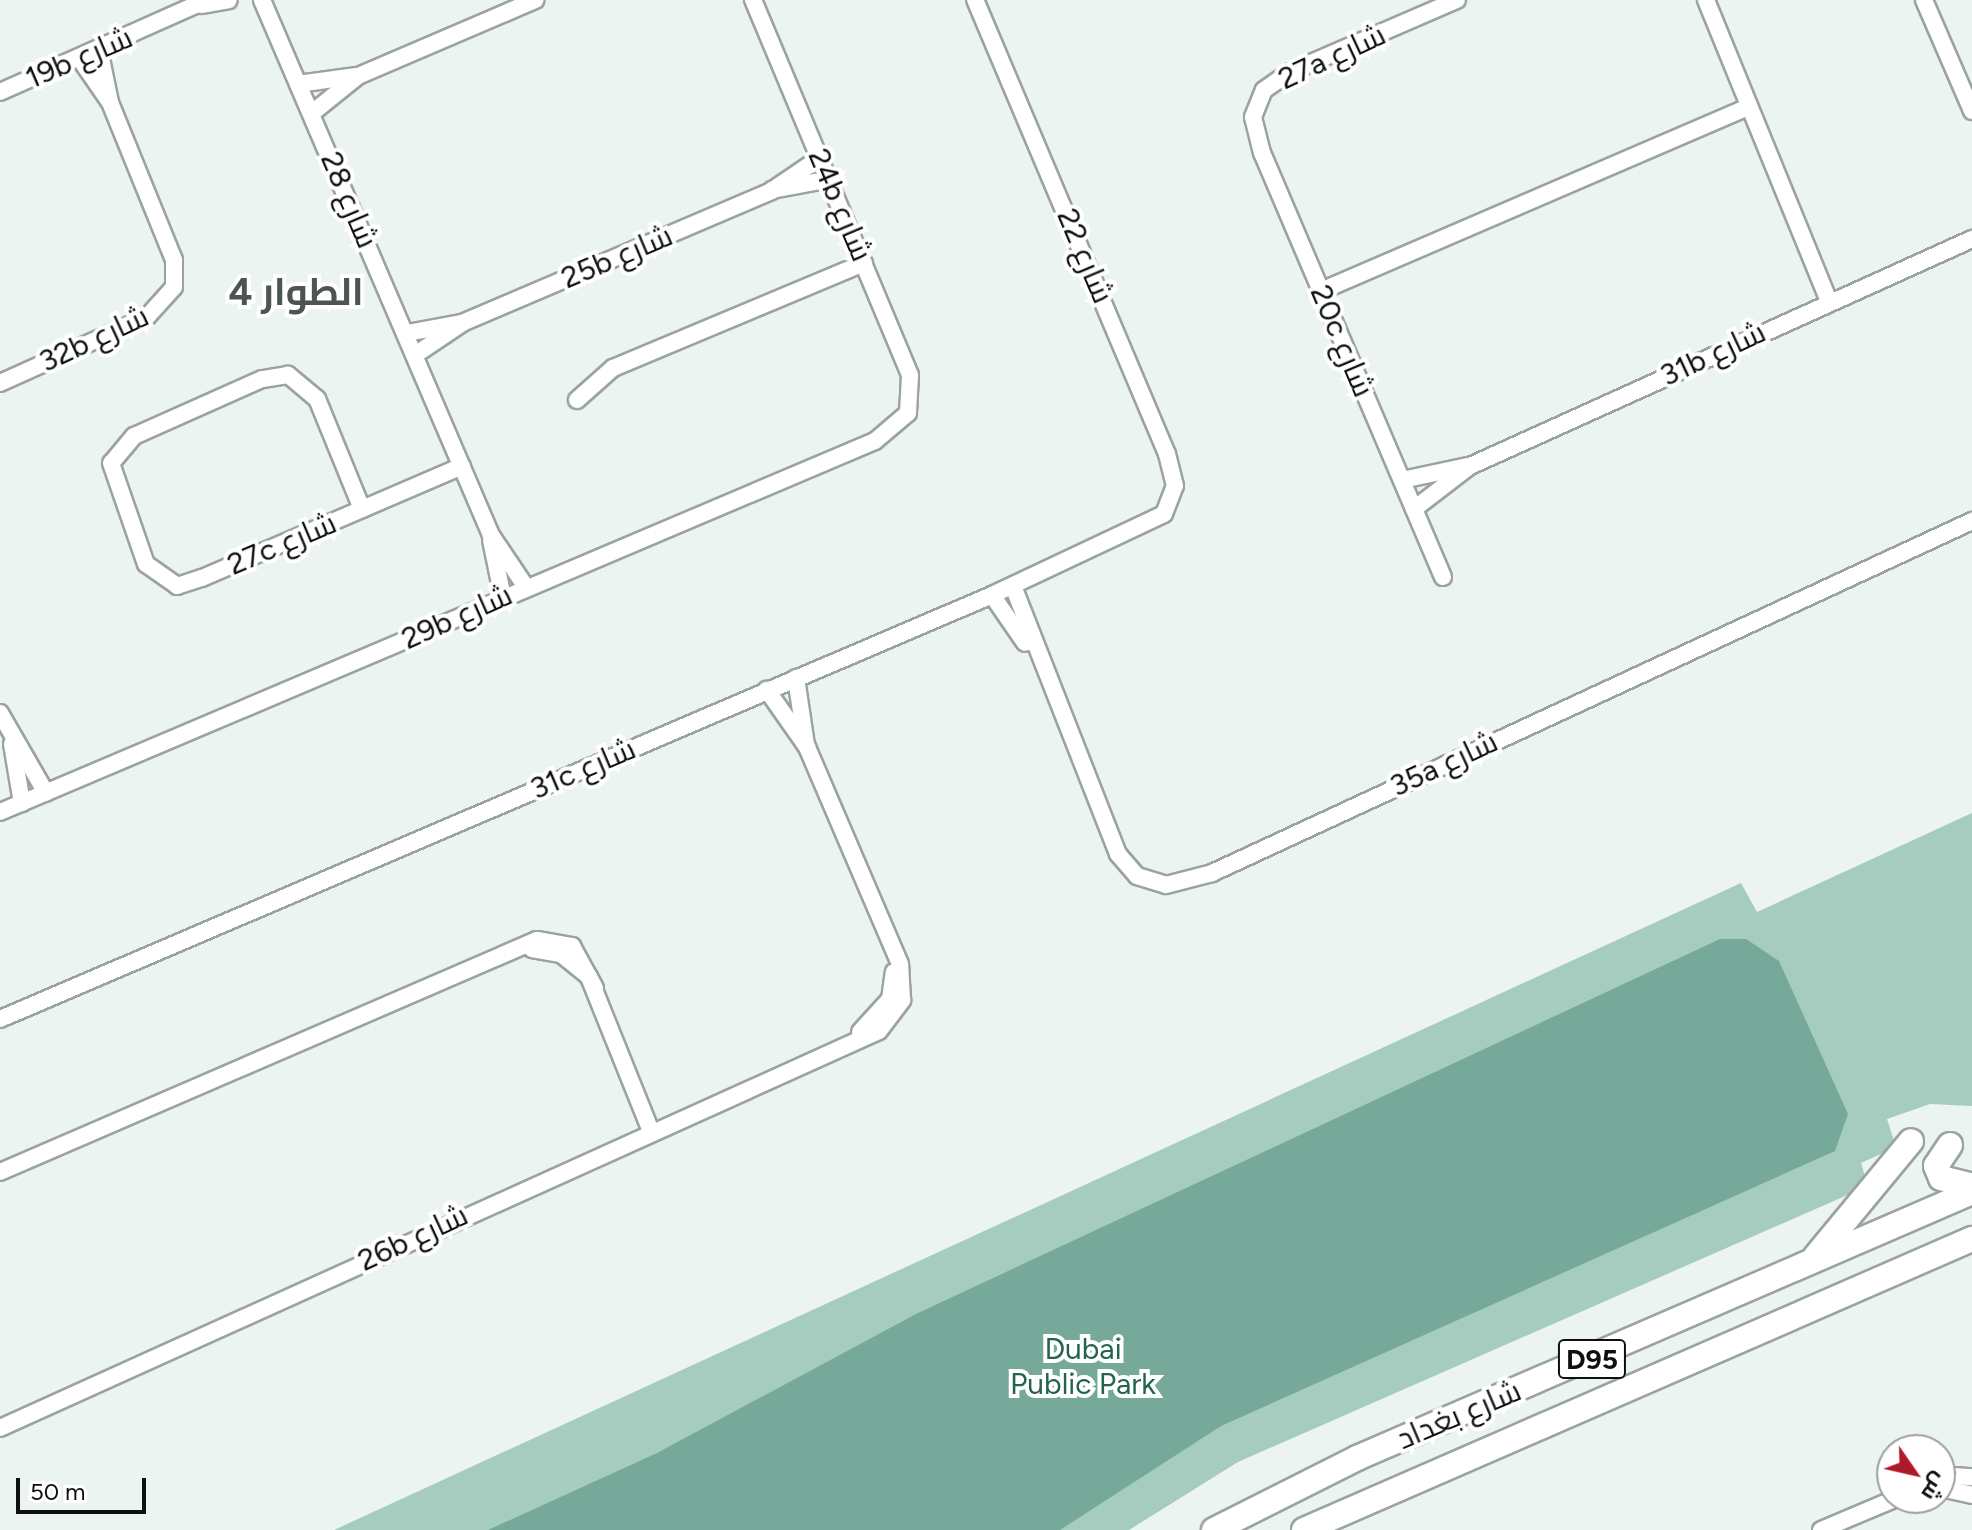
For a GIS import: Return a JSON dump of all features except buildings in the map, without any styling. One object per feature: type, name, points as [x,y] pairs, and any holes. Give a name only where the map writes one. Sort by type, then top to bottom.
[{"type":"main road","points":[[1808,1265],[1911,1141]]},
{"type":"main road","points":[[1950,1145],[1936,1166],[1941,1178],[1972,1189]]},
{"type":"main road","name":"شارع بغداد","points":[[1214,1530],[1357,1458],[1808,1265],[1972,1189]]},
{"type":"main road","name":"شارع بغداد","points":[[1304,1530],[1972,1239]]},
{"type":"street","name":"19b شارع","points":[[0,92],[205,2],[229,0]]},
{"type":"street","name":"شارع 28","points":[[262,0],[491,535],[526,587]]},
{"type":"street","points":[[312,113],[358,76],[535,0]]},
{"type":"street","name":"24b شارع","points":[[753,0],[910,375],[908,413]]},
{"type":"street","name":"شارع 22","points":[[975,0],[1167,454],[1175,486],[1164,514]]},
{"type":"street","name":"27a شارع","points":[[1257,102],[1288,73],[1457,0]]},
{"type":"street","points":[[1706,0],[1829,301]]},
{"type":"street","points":[[1924,0],[1972,111]]},
{"type":"street","name":"32b شارع","points":[[0,383],[147,317],[174,287],[174,260],[110,102],[99,49]]},
{"type":"street","name":"32b شارع","points":[[80,59],[110,102]]},
{"type":"street","points":[[298,84],[358,76]]},
{"type":"street","name":"20c شارع","points":[[1257,102],[1257,141],[1443,577]]},
{"type":"street","points":[[1321,291],[1749,107]]},
{"type":"street","name":"25b شارع","points":[[415,355],[462,323],[771,191],[821,157]]},
{"type":"street","name":"25b شارع","points":[[771,191],[830,179]]},
{"type":"street","name":"31b شارع","points":[[1414,509],[1470,466],[1964,241],[1972,229]]},
{"type":"street","points":[[577,400],[613,368],[864,263]]},
{"type":"street","name":"25b شارع","points":[[407,333],[462,323]]},
{"type":"street","name":"27c شارع","points":[[362,509],[324,412],[293,385],[248,387],[134,436],[119,464],[121,502],[139,545],[171,575],[202,578],[462,466]]},
{"type":"street","name":"29b شارع","points":[[0,812],[875,441],[908,413]]},
{"type":"street","name":"31b شارع","points":[[1402,480],[1470,466]]},
{"type":"street","name":"31c شارع","points":[[0,1019],[1013,586],[1164,514]]},
{"type":"street","name":"35a شارع","points":[[1013,586],[1033,654],[1118,854],[1137,876],[1177,884],[1972,521]]},
{"type":"street","name":"شارع 28","points":[[491,535],[503,598]]},
{"type":"street","name":"35a شارع","points":[[992,595],[1033,654]]},
{"type":"street","name":"26b شارع","points":[[796,678],[807,747]]},
{"type":"street","name":"26b شارع","points":[[2,1422],[650,1129],[879,1031],[902,1000],[889,935],[807,747],[767,690]]},
{"type":"street","points":[[0,713],[11,739],[46,793]]},
{"type":"street","points":[[11,739],[22,803]]},
{"type":"street","points":[[0,1172],[537,940],[572,946],[595,988],[650,1129]]},
{"type":"street","points":[[1821,1530],[1876,1506]]},
{"type":"green space","name":"Dubai Public Park","points":[[1972,813],[1972,1106],[1930,1104],[1887,1119],[1896,1147],[1861,1163],[1868,1186],[1238,1462],[1129,1530],[334,1530],[1741,883],[1757,912]]},
{"type":"shaded area","name":"Dubai Public Park","points":[[1720,939],[1746,939],[1779,961],[1848,1114],[1835,1151],[1221,1426],[1060,1530],[488,1530],[657,1453],[916,1314]]},
{"type":"district","name":"الطوار 4","points":[[296,293]]}]
